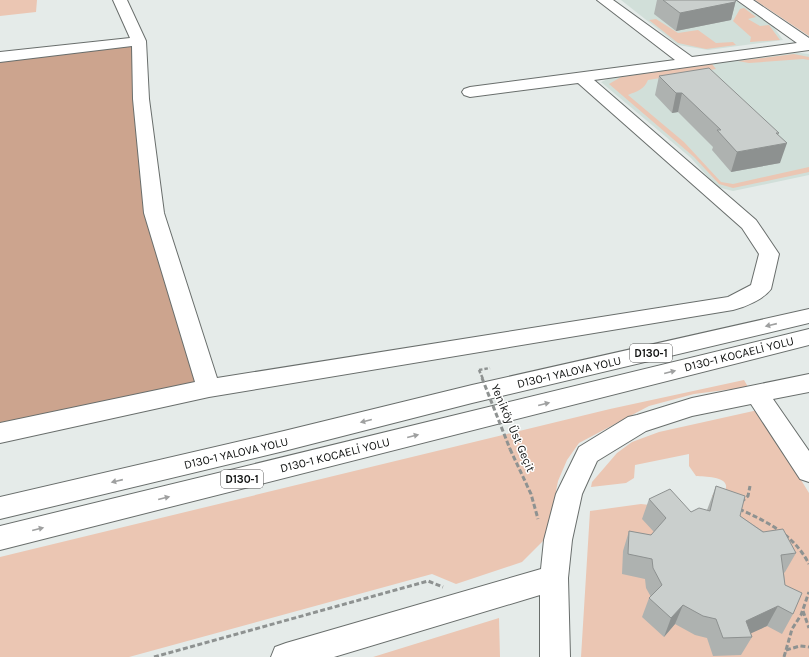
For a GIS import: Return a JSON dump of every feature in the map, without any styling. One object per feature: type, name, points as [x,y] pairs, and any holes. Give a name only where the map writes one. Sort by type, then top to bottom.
[{"type":"main road","points":[[120,0],[139,42],[140,99],[154,214],[209,388]]},
{"type":"main road","points":[[604,0],[688,62]]},
{"type":"main road","points":[[744,0],[809,45]]},
{"type":"main road","points":[[0,57],[139,42]]},
{"type":"main road","points":[[470,92],[582,78],[809,45]]},
{"type":"main road","points":[[0,433],[209,388],[733,303],[760,289],[769,254],[749,224],[582,78]]},
{"type":"main road","name":"D130-1 YALOVA YOLU","points":[[0,508],[284,441],[482,392],[809,316]]},
{"type":"main road","name":"D130-1 KOCAELİ YOLU","points":[[0,538],[809,337]]},
{"type":"main road","points":[[555,657],[554,578],[558,540],[569,494],[588,454],[637,424],[692,407],[809,383]]},
{"type":"main road","points":[[757,394],[809,472]]},
{"type":"main road","points":[[286,657],[554,578]]},
{"type":"path","name":"Yeniköy Üst Geçit","points":[[479,370],[510,449],[531,494],[541,527]]},
{"type":"path","points":[[750,486],[745,500],[735,506],[785,532],[809,564]]},
{"type":"path","points":[[154,657],[428,581],[448,588]]},
{"type":"path","points":[[784,657],[792,629],[809,592]]},
{"type":"path","points":[[802,610],[809,628]]},
{"type":"path","points":[[786,650],[800,646],[809,647]]},
{"type":"shaded area","points":[[0,0],[37,0],[36,12],[0,16]]},
{"type":"shaded area","points":[[621,0],[735,0],[773,26],[783,40],[708,50],[678,45]]},
{"type":"shaded area","points":[[755,0],[809,0],[809,36]]},
{"type":"shaded area","points":[[744,8],[756,17],[748,19],[760,26],[769,25],[780,40],[750,42],[751,37],[733,21],[740,9]]},
{"type":"shaded area","points":[[656,19],[678,33],[698,30],[716,43],[733,42],[736,45],[706,49],[678,43],[649,20]]},
{"type":"shaded area","points":[[139,41],[154,213],[209,388],[0,433],[0,57]]},
{"type":"shaded area","points":[[793,52],[809,54],[809,175],[733,191],[717,187],[691,158],[601,82],[617,75]]},
{"type":"shaded area","points":[[794,54],[809,57],[809,60],[803,59],[749,63],[738,61]]},
{"type":"shaded area","points":[[712,64],[716,69],[648,80],[642,88],[628,95],[684,142],[721,182],[733,184],[809,167],[809,172],[733,188],[719,184],[694,157],[609,84],[621,77]]},
{"type":"shaded area","points":[[744,380],[748,387],[694,394],[649,406],[579,443],[567,460],[558,481],[547,537],[522,562],[456,584],[432,574],[129,657],[0,657],[0,557],[610,409]]},
{"type":"shaded area","points":[[758,410],[809,493],[809,657],[581,657],[590,511],[641,504],[650,505],[715,524],[712,495],[722,496],[726,489],[726,485],[719,479],[713,477],[696,476],[689,466],[689,454],[635,465],[634,478],[626,483],[591,487],[592,482],[617,453],[632,442],[659,432]]},
{"type":"shaded area","points":[[499,618],[500,657],[373,657]]},
{"type":"building","points":[[663,0],[736,0],[735,2],[680,13]]},
{"type":"building","points":[[709,68],[779,133],[776,133],[787,143],[737,152],[717,130],[721,130],[682,93],[676,93],[659,76]]},
{"type":"building","points":[[716,486],[745,496],[740,516],[763,532],[783,529],[796,553],[781,555],[785,585],[802,593],[793,614],[778,606],[746,621],[752,637],[723,638],[716,619],[703,616],[683,605],[671,618],[649,598],[662,585],[653,568],[652,559],[628,554],[629,531],[651,535],[666,518],[649,499],[670,489],[691,512],[699,508],[710,511]]}]
